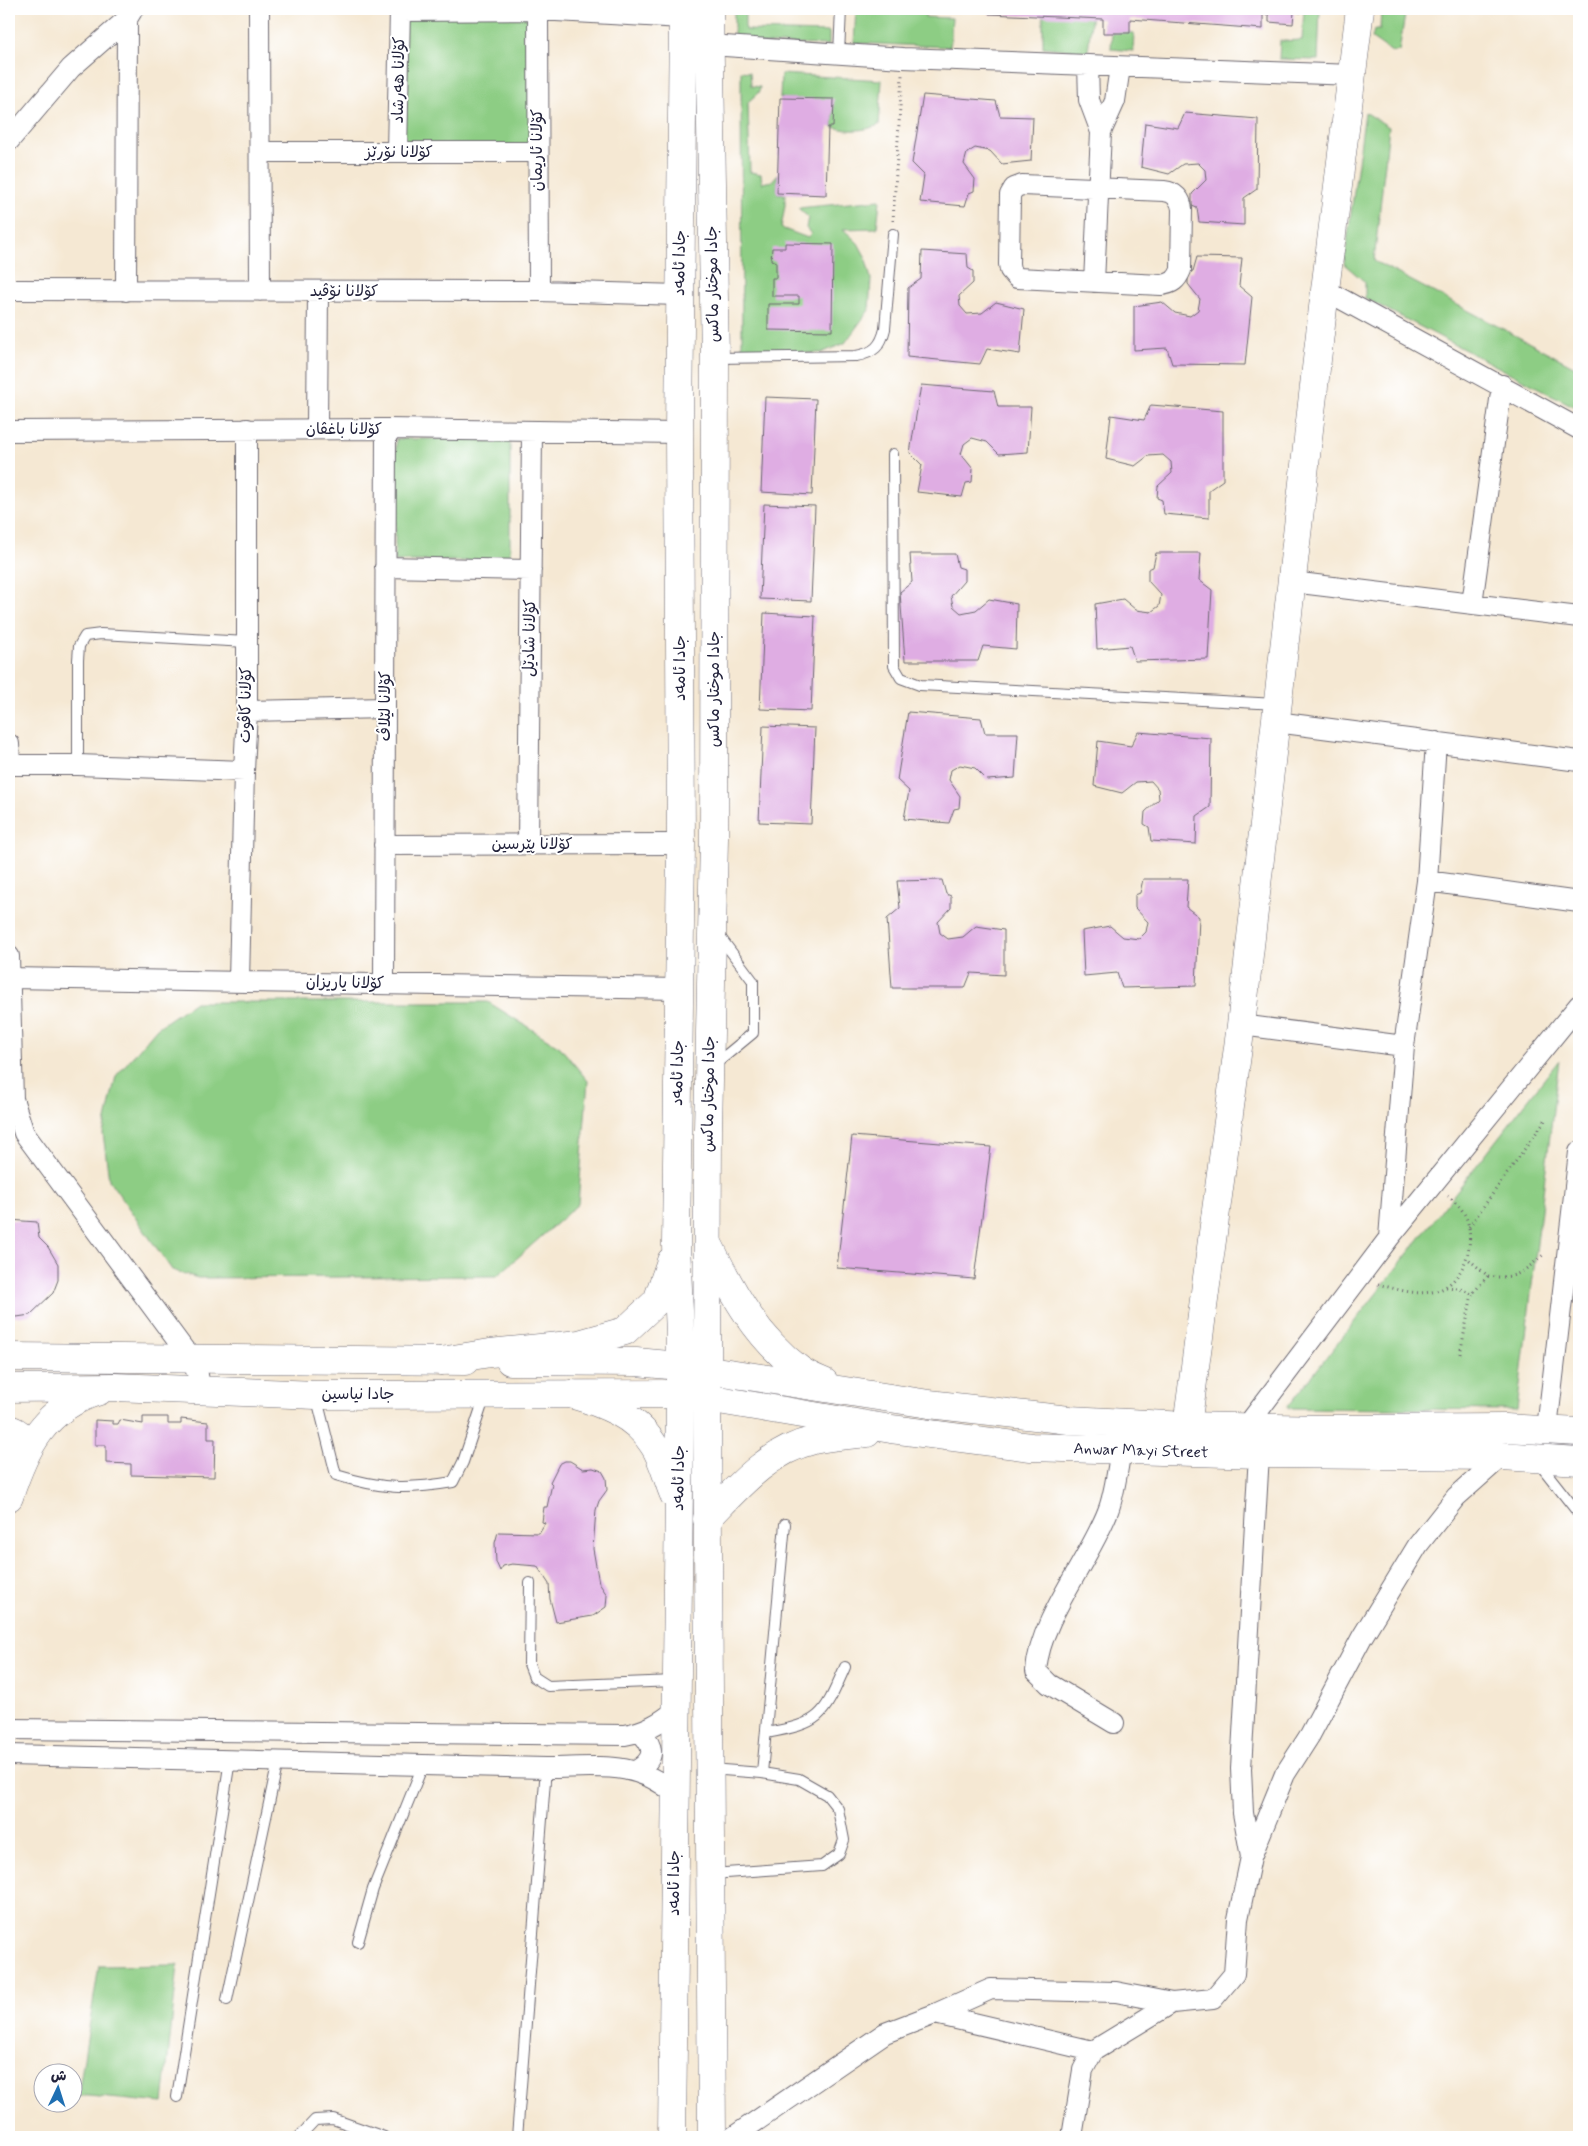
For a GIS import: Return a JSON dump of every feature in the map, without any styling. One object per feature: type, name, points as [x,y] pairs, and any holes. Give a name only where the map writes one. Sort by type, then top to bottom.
[{"type":"main road","name":"جادا موختار ماكس","points":[[707,1370],[709,1069],[714,838],[715,358],[709,9]]},
{"type":"main road","points":[[1188,1426],[1241,1025],[1325,290],[1360,9]]},
{"type":"main road","name":"جادا ئامەد","points":[[683,13],[679,433],[681,844],[676,1245],[680,1366],[693,1396],[707,1519],[712,2137]]},
{"type":"main road","points":[[707,1242],[732,1292],[758,1330],[801,1371],[839,1390]]},
{"type":"main road","points":[[441,1361],[490,1353],[579,1344],[625,1331],[657,1302],[676,1245]]},
{"type":"main road","name":"جادا نیاسین","points":[[9,1357],[636,1362],[707,1370]]},
{"type":"main road","name":"جادا ئامەد","points":[[672,2137],[679,1508],[693,1396],[707,1370]]},
{"type":"main road","name":"Anwar Mayi Street","points":[[707,1370],[929,1404],[1069,1420],[1188,1426],[1547,1429],[1579,1432]]},
{"type":"main road","points":[[9,1497],[20,1462],[18,1439],[43,1426],[64,1408],[88,1394],[114,1387]]},
{"type":"main road","name":"جادا نیاسین","points":[[9,1388],[114,1387],[316,1394],[693,1396]]},
{"type":"main road","points":[[571,1394],[598,1402],[630,1419],[653,1444],[679,1508]]},
{"type":"main road","name":"Anwar Mayi Street","points":[[693,1396],[891,1429],[1031,1447],[1259,1454],[1502,1456],[1579,1461]]},
{"type":"main road","points":[[707,1519],[753,1472],[784,1451],[814,1440],[891,1429]]},
{"type":"street","points":[[259,9],[260,291]]},
{"type":"street","points":[[400,10],[683,13]]},
{"type":"street","name":"کۆلانا هەرشاد","points":[[397,152],[400,10]]},
{"type":"street","name":"کۆلانا ئاریمان","points":[[538,10],[537,152],[539,291]]},
{"type":"street","points":[[9,141],[71,68],[130,14]]},
{"type":"street","points":[[126,291],[130,14]]},
{"type":"street","points":[[709,45],[903,58],[1353,75]]},
{"type":"street","points":[[1088,66],[1089,100],[1100,132],[1094,282]]},
{"type":"street","points":[[1100,132],[1115,101],[1120,67]]},
{"type":"street","name":"کۆلانا نۆرێز","points":[[261,152],[537,152]]},
{"type":"street","points":[[1022,185],[1169,191],[1177,196],[1182,209],[1181,270],[1176,280],[1167,284],[1094,282],[1022,279],[1013,275],[1010,264],[1010,195],[1014,188],[1022,185]]},
{"type":"street","name":"کۆلانا نۆڤید","points":[[9,290],[539,291],[680,295]]},
{"type":"street","points":[[1325,290],[1502,385],[1579,429]]},
{"type":"street","points":[[317,429],[318,291]]},
{"type":"street","points":[[1472,604],[1502,385]]},
{"type":"street","name":"کۆلانا کاڤوت","points":[[239,981],[244,771],[248,711],[246,429]]},
{"type":"street","name":"کۆلانا باغڤان","points":[[9,431],[386,429],[679,433]]},
{"type":"street","name":"کۆلانا لێلاڤ","points":[[384,984],[386,429]]},
{"type":"street","name":"کۆلانا شادێل","points":[[528,844],[532,431]]},
{"type":"street","points":[[385,567],[530,570]]},
{"type":"street","points":[[1292,582],[1579,617]]},
{"type":"street","points":[[248,711],[385,708]]},
{"type":"street","points":[[1276,713],[1436,742],[1579,760]]},
{"type":"street","points":[[1388,1238],[1404,1046],[1427,881],[1436,742]]},
{"type":"street","points":[[9,744],[10,765],[78,764],[244,771]]},
{"type":"street","name":"کۆلانا پێرسین","points":[[384,845],[681,844]]},
{"type":"street","points":[[1427,881],[1579,902]]},
{"type":"street","points":[[9,956],[13,1099],[24,1133],[191,1359],[198,1375],[200,1389]]},
{"type":"street","name":"کۆلانا یاریزان","points":[[10,978],[679,989]]},
{"type":"street","points":[[1246,1427],[1388,1238],[1579,1005]]},
{"type":"street","points":[[1241,1025],[1404,1046]]},
{"type":"street","points":[[1547,1429],[1579,1152]]},
{"type":"street","points":[[1114,1723],[1049,1684],[1036,1671],[1037,1655],[1047,1630],[1109,1510],[1121,1451]]},
{"type":"street","points":[[1251,1857],[1243,1813],[1240,1770],[1259,1454]]},
{"type":"street","points":[[733,2137],[885,2033],[935,2014],[990,1989],[1116,1992],[1172,2003],[1213,1999],[1234,1974],[1238,1919],[1251,1857],[1286,1774],[1310,1735],[1362,1637],[1418,1545],[1456,1497],[1502,1456]]},
{"type":"street","points":[[9,1729],[610,1736],[640,1732],[660,1724],[676,1710]]},
{"type":"street","points":[[636,1771],[647,1764],[652,1753],[649,1741],[640,1732]]},
{"type":"street","points":[[9,1755],[616,1768],[636,1771],[651,1776],[675,1794]]},
{"type":"street","points":[[1072,2137],[1083,2070],[1093,2052],[1172,2003]]},
{"type":"street","points":[[935,2014],[1093,2052]]},
{"type":"lane","points":[[839,54],[841,9]]},
{"type":"lane","points":[[715,358],[856,356],[866,354],[877,348],[882,340],[885,329],[892,234]]},
{"type":"lane","points":[[893,454],[894,666],[901,678],[920,685],[1276,713]]},
{"type":"lane","points":[[78,764],[78,660],[79,646],[85,636],[102,634],[247,642]]},
{"type":"lane","points":[[709,1069],[753,1033],[753,981],[712,926]]},
{"type":"lane","points":[[316,1394],[336,1476],[366,1484],[417,1488],[453,1482],[463,1462],[486,1394]]},
{"type":"lane","points":[[1535,1458],[1579,1514]]},
{"type":"lane","points":[[762,1773],[785,1524]]},
{"type":"lane","points":[[530,1583],[529,1664],[534,1677],[548,1686],[676,1681]]},
{"type":"lane","points":[[766,1732],[796,1728],[811,1721],[828,1706],[845,1667]]},
{"type":"lane","points":[[177,2097],[230,1760]]},
{"type":"lane","points":[[227,2000],[278,1761]]},
{"type":"lane","points":[[358,1942],[373,1888],[423,1765]]},
{"type":"lane","points":[[517,2137],[546,1768]]},
{"type":"lane","points":[[709,1769],[762,1773],[799,1779],[827,1795],[838,1809],[844,1840],[839,1854],[822,1866],[710,1874]]},
{"type":"lane","points":[[299,2137],[315,2120],[334,2119],[384,2137]]},
{"type":"path","points":[[892,234],[903,58]]},
{"type":"path","points":[[1469,1227],[1474,1217],[1546,1119]]},
{"type":"path","points":[[1360,1276],[1388,1287],[1416,1293],[1433,1292],[1445,1287],[1456,1276],[1470,1250],[1467,1218],[1447,1195],[1429,1189]]},
{"type":"path","points":[[1467,1258],[1488,1276],[1512,1277],[1523,1273],[1543,1256]]},
{"type":"path","points":[[1460,1354],[1472,1294],[1488,1276]]},
{"type":"path","points":[[1445,1287],[1458,1288],[1472,1294]]},
{"type":"green space","points":[[734,9],[745,9],[745,30],[829,32],[829,45],[734,43]]},
{"type":"green space","points":[[856,9],[926,9],[925,17],[952,18],[950,47],[854,43]]},
{"type":"green space","points":[[1043,9],[1092,11],[1088,52],[1043,47]]},
{"type":"green space","points":[[1304,9],[1320,9],[1318,60],[1279,59],[1280,41],[1302,40]]},
{"type":"green space","points":[[1381,9],[1406,9],[1399,51],[1392,52],[1372,38],[1374,30],[1380,30]]},
{"type":"green space","points":[[538,10],[537,152],[397,152],[400,11]]},
{"type":"green space","points":[[1112,31],[1134,33],[1133,51],[1111,49]]},
{"type":"green space","points":[[741,71],[750,72],[751,86],[760,87],[759,92],[748,102],[750,172],[761,174],[762,183],[772,181],[778,174],[777,193],[785,194],[781,228],[808,238],[811,234],[806,228],[808,217],[798,208],[880,200],[877,228],[843,229],[858,243],[865,256],[871,279],[869,310],[845,343],[821,353],[742,353]]},
{"type":"green space","points":[[781,74],[882,80],[879,125],[856,130],[833,127],[833,102],[780,98]]},
{"type":"green space","points":[[1365,112],[1389,127],[1374,261],[1579,369],[1579,409],[1365,298],[1365,282],[1344,264]]},
{"type":"green space","points":[[396,439],[510,439],[510,561],[395,561]]},
{"type":"green space","points":[[195,1002],[488,1002],[560,1047],[588,1081],[578,1204],[497,1276],[198,1278],[172,1270],[109,1180],[103,1133],[116,1076],[157,1028]]},
{"type":"green space","points":[[1559,1060],[1517,1410],[1287,1408]]},
{"type":"green space","points":[[178,1965],[163,2103],[82,2095],[82,2070],[99,1966]]},
{"type":"building","points":[[879,9],[921,9],[916,13]]},
{"type":"building","points":[[990,9],[1301,9],[1301,13],[1294,12],[1293,24],[1269,22],[1269,15],[1263,14],[1263,29],[1130,19],[1130,33],[1103,33],[1103,19],[989,14]]},
{"type":"building","points":[[923,95],[996,101],[1000,116],[1033,117],[1031,161],[1002,164],[990,151],[975,148],[967,153],[964,164],[975,179],[974,191],[969,193],[965,206],[920,202],[924,175],[912,163]]},
{"type":"building","points":[[780,98],[834,99],[833,127],[828,127],[826,195],[777,193]]},
{"type":"building","points":[[1185,113],[1258,119],[1257,189],[1244,198],[1244,225],[1199,222],[1197,208],[1192,206],[1192,194],[1206,180],[1205,170],[1198,163],[1183,164],[1169,174],[1141,167],[1145,123],[1178,128]]},
{"type":"building","points":[[785,243],[833,244],[832,331],[768,330],[768,304],[799,304],[799,296],[772,296],[772,278],[776,278],[776,262],[771,260],[772,248],[785,248]]},
{"type":"building","points":[[922,251],[967,254],[968,268],[973,271],[973,283],[959,296],[960,306],[967,314],[982,313],[996,302],[1024,309],[1020,354],[987,349],[980,364],[907,357],[908,288],[921,279]]},
{"type":"building","points":[[1197,257],[1242,258],[1239,286],[1252,297],[1245,365],[1172,364],[1167,348],[1134,350],[1134,306],[1162,302],[1175,313],[1190,316],[1198,310],[1200,299],[1188,284],[1188,272],[1193,271]]},
{"type":"building","points":[[921,385],[994,391],[998,407],[1031,407],[1028,452],[999,454],[987,442],[972,438],[964,444],[961,454],[973,469],[972,482],[966,483],[962,497],[917,492],[922,465],[910,453]]},
{"type":"building","points":[[765,397],[816,399],[812,495],[761,492]]},
{"type":"building","points":[[1151,405],[1223,411],[1223,480],[1209,490],[1209,518],[1164,514],[1162,500],[1157,498],[1158,486],[1172,473],[1171,462],[1163,455],[1148,456],[1135,466],[1106,459],[1111,415],[1144,420]]},
{"type":"building","points":[[764,504],[815,506],[811,601],[760,599]]},
{"type":"building","points":[[1156,553],[1201,553],[1199,580],[1212,590],[1208,659],[1135,661],[1130,646],[1097,649],[1095,604],[1123,599],[1136,610],[1151,612],[1159,606],[1161,595],[1148,581],[1148,569],[1153,567]]},
{"type":"building","points":[[910,554],[955,554],[958,567],[964,569],[964,581],[951,596],[953,606],[961,613],[976,610],[989,599],[1017,604],[1016,649],[983,646],[978,661],[905,661],[900,592],[912,582]]},
{"type":"building","points":[[764,613],[815,616],[811,711],[760,709]]},
{"type":"building","points":[[908,712],[981,718],[985,733],[1018,733],[1015,778],[987,780],[975,768],[960,765],[951,770],[949,780],[960,796],[959,808],[954,809],[949,823],[904,819],[909,791],[897,780]]},
{"type":"building","points":[[763,726],[815,728],[811,824],[759,822]]},
{"type":"building","points":[[1138,732],[1211,738],[1210,807],[1197,816],[1196,844],[1151,841],[1149,827],[1144,824],[1145,812],[1159,799],[1158,789],[1151,781],[1136,782],[1122,793],[1094,786],[1098,741],[1131,746]]},
{"type":"building","points":[[1143,879],[1188,879],[1186,907],[1199,917],[1196,986],[1122,988],[1117,973],[1084,976],[1082,931],[1110,926],[1123,937],[1139,939],[1146,932],[1148,922],[1135,908],[1135,895],[1140,893]]},
{"type":"building","points":[[942,880],[946,894],[951,896],[951,908],[938,922],[940,933],[948,939],[963,937],[976,926],[1004,930],[1004,975],[971,973],[965,988],[892,988],[887,919],[900,908],[897,881]]},
{"type":"building","points":[[852,1136],[991,1147],[974,1279],[837,1268]]},
{"type":"building","points":[[9,1220],[37,1222],[39,1238],[48,1247],[58,1264],[58,1280],[53,1293],[30,1315],[17,1317],[9,1316]]},
{"type":"building","points":[[143,1417],[168,1417],[168,1424],[181,1424],[181,1419],[208,1422],[208,1439],[215,1439],[214,1477],[131,1475],[131,1464],[106,1463],[106,1445],[95,1445],[95,1420],[113,1421],[113,1424],[118,1424],[120,1420],[143,1424]]},
{"type":"building","points":[[570,1461],[583,1469],[593,1468],[602,1471],[606,1478],[607,1490],[599,1501],[596,1510],[593,1549],[599,1583],[607,1595],[606,1607],[593,1616],[556,1622],[550,1599],[549,1584],[537,1566],[512,1564],[503,1566],[500,1571],[496,1562],[495,1543],[498,1532],[539,1533],[545,1523],[542,1522],[544,1507],[547,1507],[552,1484],[550,1482],[559,1464]]}]
